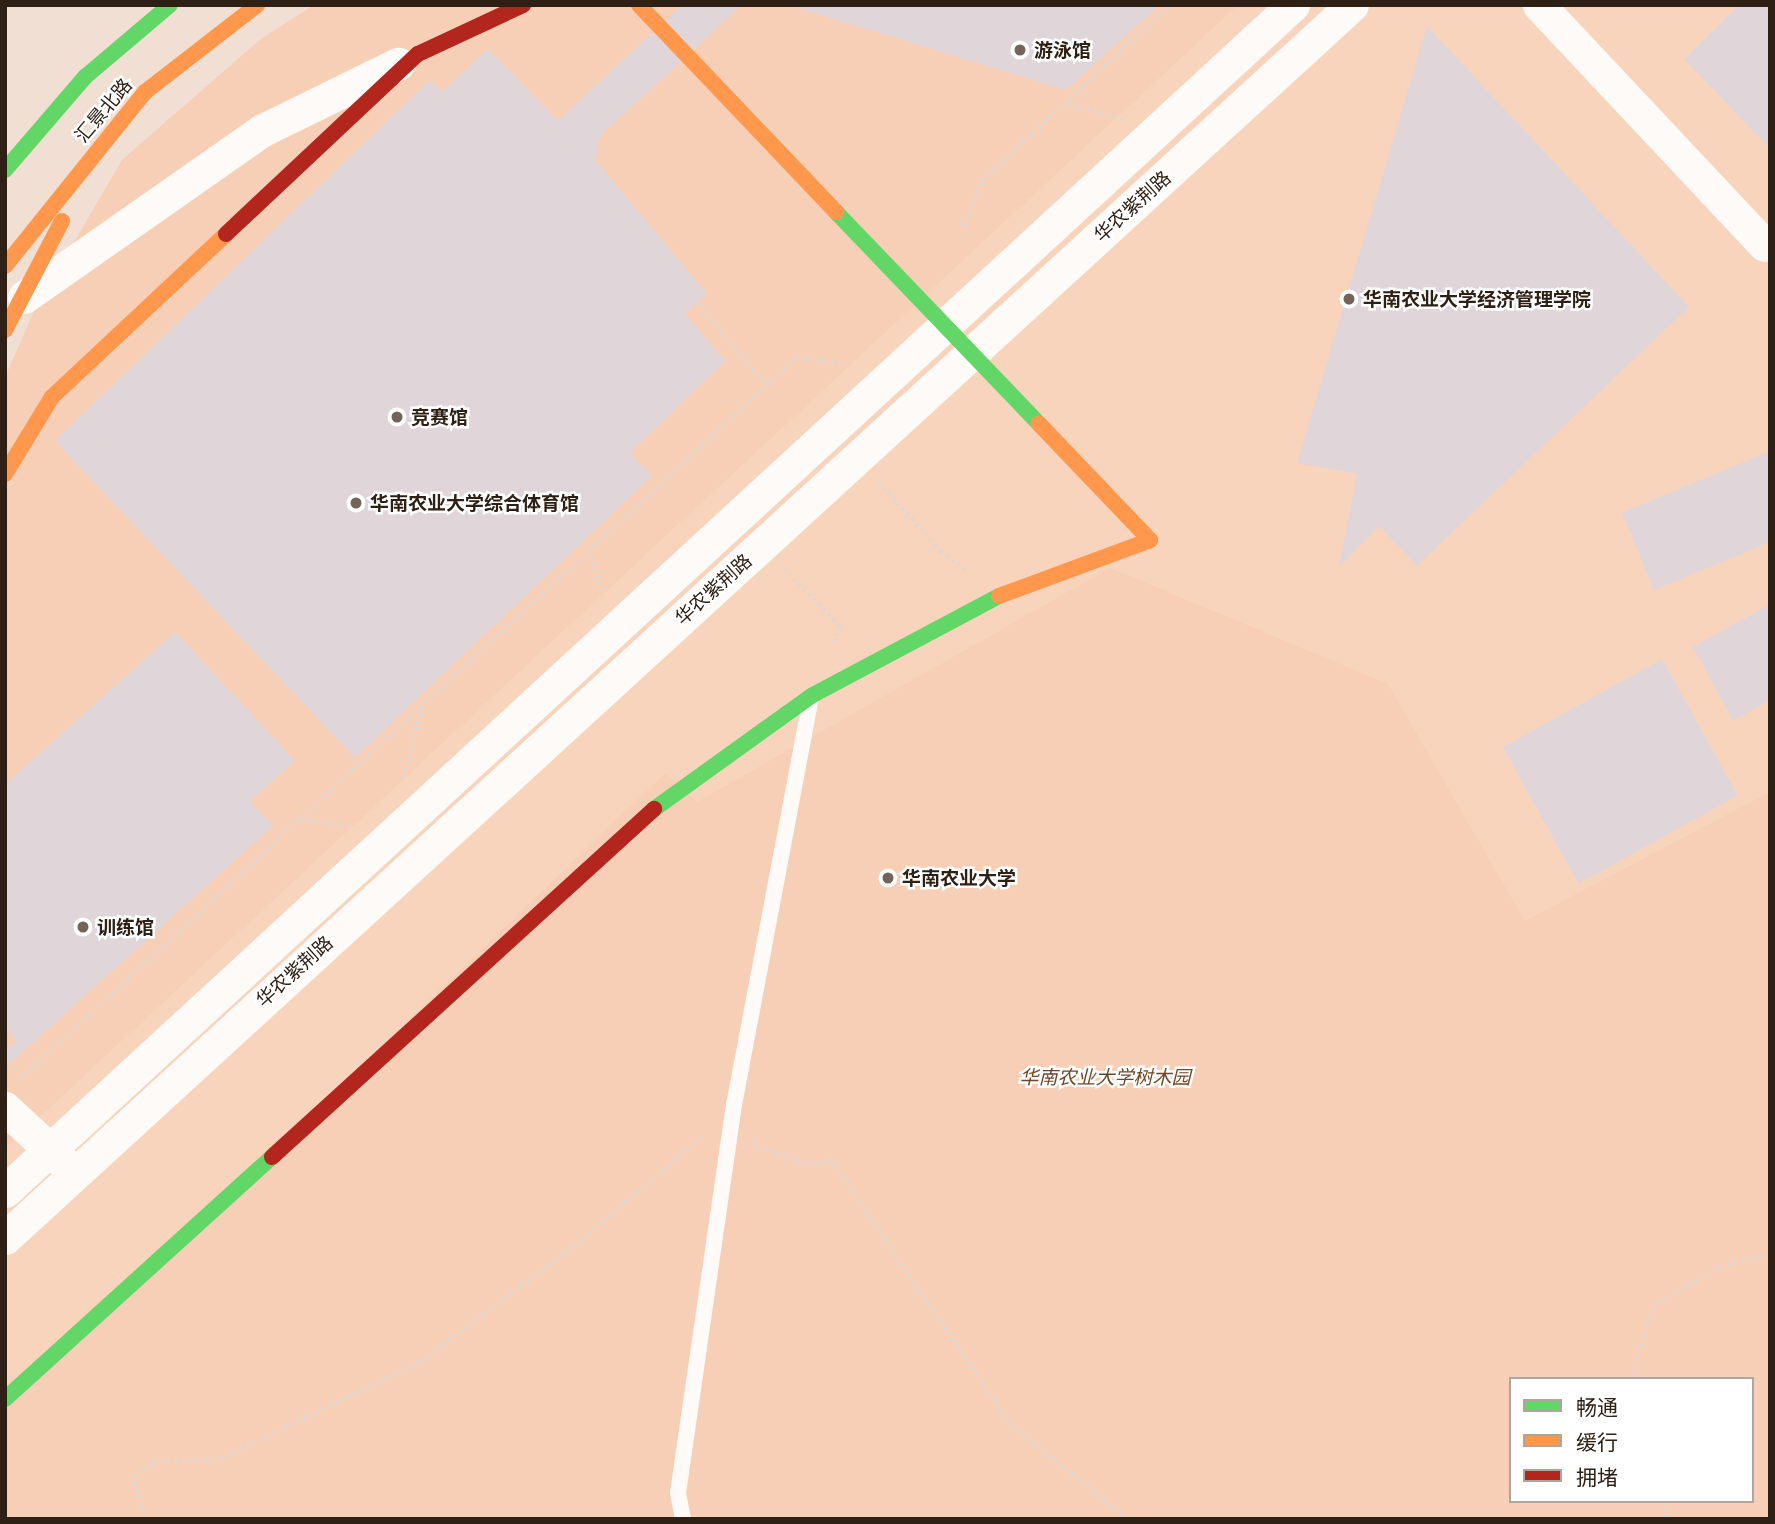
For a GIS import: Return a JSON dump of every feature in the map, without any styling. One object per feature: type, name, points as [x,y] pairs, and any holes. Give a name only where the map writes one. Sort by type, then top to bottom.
[{"type":"street","name":"汇景北路","points":[[5,170],[85,77],[170,5]]},
{"type":"street","name":"汇景北路","points":[[5,266],[145,92],[257,5]]},
{"type":"street","points":[[24,297],[261,131],[523,5]]},
{"type":"street","points":[[5,1399],[680,786],[811,696],[1001,595],[1150,540],[639,5]]},
{"type":"street","name":"华农紫荆路","points":[[5,1191],[1293,5]]},
{"type":"street","name":"华农紫荆路","points":[[5,1238],[1352,5]]},
{"type":"street","points":[[1539,5],[1764,245]]},
{"type":"street","points":[[5,474],[52,397],[418,54]]},
{"type":"street","points":[[5,330],[101,144]]},
{"type":"street","points":[[7,1099],[49,1149],[74,1172]]},
{"type":"lane","points":[[683,1519],[678,1493],[734,1105],[811,696]]},
{"type":"path","points":[[692,32],[721,5]]},
{"type":"path","points":[[964,225],[982,180],[1171,5]]},
{"type":"path","points":[[412,108],[422,99],[430,108],[482,59],[567,149],[695,304],[767,385]]},
{"type":"path","points":[[567,149],[663,59]]},
{"type":"path","points":[[1066,102],[1131,121]]},
{"type":"path","points":[[7,1099],[300,819],[796,358],[846,362]]},
{"type":"path","points":[[93,412],[83,421],[110,449]]},
{"type":"path","points":[[873,477],[942,551]]},
{"type":"path","points":[[590,549],[607,608]]},
{"type":"path","points":[[780,562],[841,627],[811,696]]},
{"type":"path","points":[[400,789],[424,704]]},
{"type":"path","points":[[300,819],[367,828]]},
{"type":"path","points":[[144,1519],[134,1477],[154,1462],[222,1458],[421,1361],[578,1243],[734,1105],[758,1147],[812,1164],[831,1159],[1011,1425],[1129,1519]]},
{"type":"path","points":[[1632,1377],[1653,1304],[1727,1264],[1770,1255]]},
{"type":"shaded area","name":"华南农业大学","points":[[314,5],[1770,5],[1770,1519],[5,1519],[5,377],[122,160],[261,39]]},
{"type":"green space","name":"华南农业大学综合体育馆","points":[[314,5],[1238,5],[5,1149],[5,377],[35,309],[122,160],[261,39]]},
{"type":"green space","name":"华南农业大学树木园","points":[[1110,568],[1388,684],[1525,921],[1770,792],[1770,1519],[5,1519],[5,1408],[665,773],[697,802]]},
{"type":"building","name":"竞赛馆","points":[[682,5],[742,5],[599,137],[596,161],[707,294],[685,314],[725,361],[630,453],[652,476],[355,758],[55,441],[430,80],[442,92],[488,49],[558,121]]},
{"type":"building","name":"游泳馆","points":[[788,5],[1160,5],[1066,90]]},
{"type":"building","points":[[1739,5],[1770,5],[1770,149],[1684,59]]},
{"type":"building","points":[[1427,26],[1689,307],[1417,566],[1379,526],[1339,567],[1357,474],[1297,463]]},
{"type":"building","points":[[1770,451],[1770,542],[1654,590],[1622,513]]},
{"type":"building","points":[[1770,604],[1770,700],[1733,721],[1693,647]]},
{"type":"building","name":"训练馆","points":[[175,632],[295,761],[250,801],[273,826],[6,1067],[5,1051],[17,1041],[5,1027],[5,785]]},
{"type":"building","points":[[1662,659],[1738,795],[1578,884],[1503,747]]},
{"type":"traffic: fast","points":[[5,170],[85,77],[170,5]]},
{"type":"traffic: fast","points":[[836,212],[1039,424]]},
{"type":"traffic: fast","points":[[654,809],[811,696],[999,596]]},
{"type":"traffic: fast","points":[[5,1399],[272,1157]]},
{"type":"traffic: slow","points":[[5,266],[145,92],[257,5]]},
{"type":"traffic: slow","points":[[639,5],[836,212]]},
{"type":"traffic: slow","points":[[5,330],[62,221]]},
{"type":"traffic: slow","points":[[5,474],[52,397],[226,234]]},
{"type":"traffic: slow","points":[[999,596],[1150,540],[1039,424]]},
{"type":"traffic: jam","points":[[226,234],[418,54],[523,5]]},
{"type":"traffic: jam","points":[[272,1157],[654,809]]},
{"type":"place","name":"游泳馆","points":[[1020,50]]},
{"type":"place","name":"华南农业大学经济管理学院","points":[[1349,299]]},
{"type":"place","name":"竞赛馆","points":[[397,417]]},
{"type":"place","name":"华南农业大学综合体育馆","points":[[356,503]]},
{"type":"place","name":"华南农业大学","points":[[888,878]]},
{"type":"place","name":"训练馆","points":[[83,927]]}]
